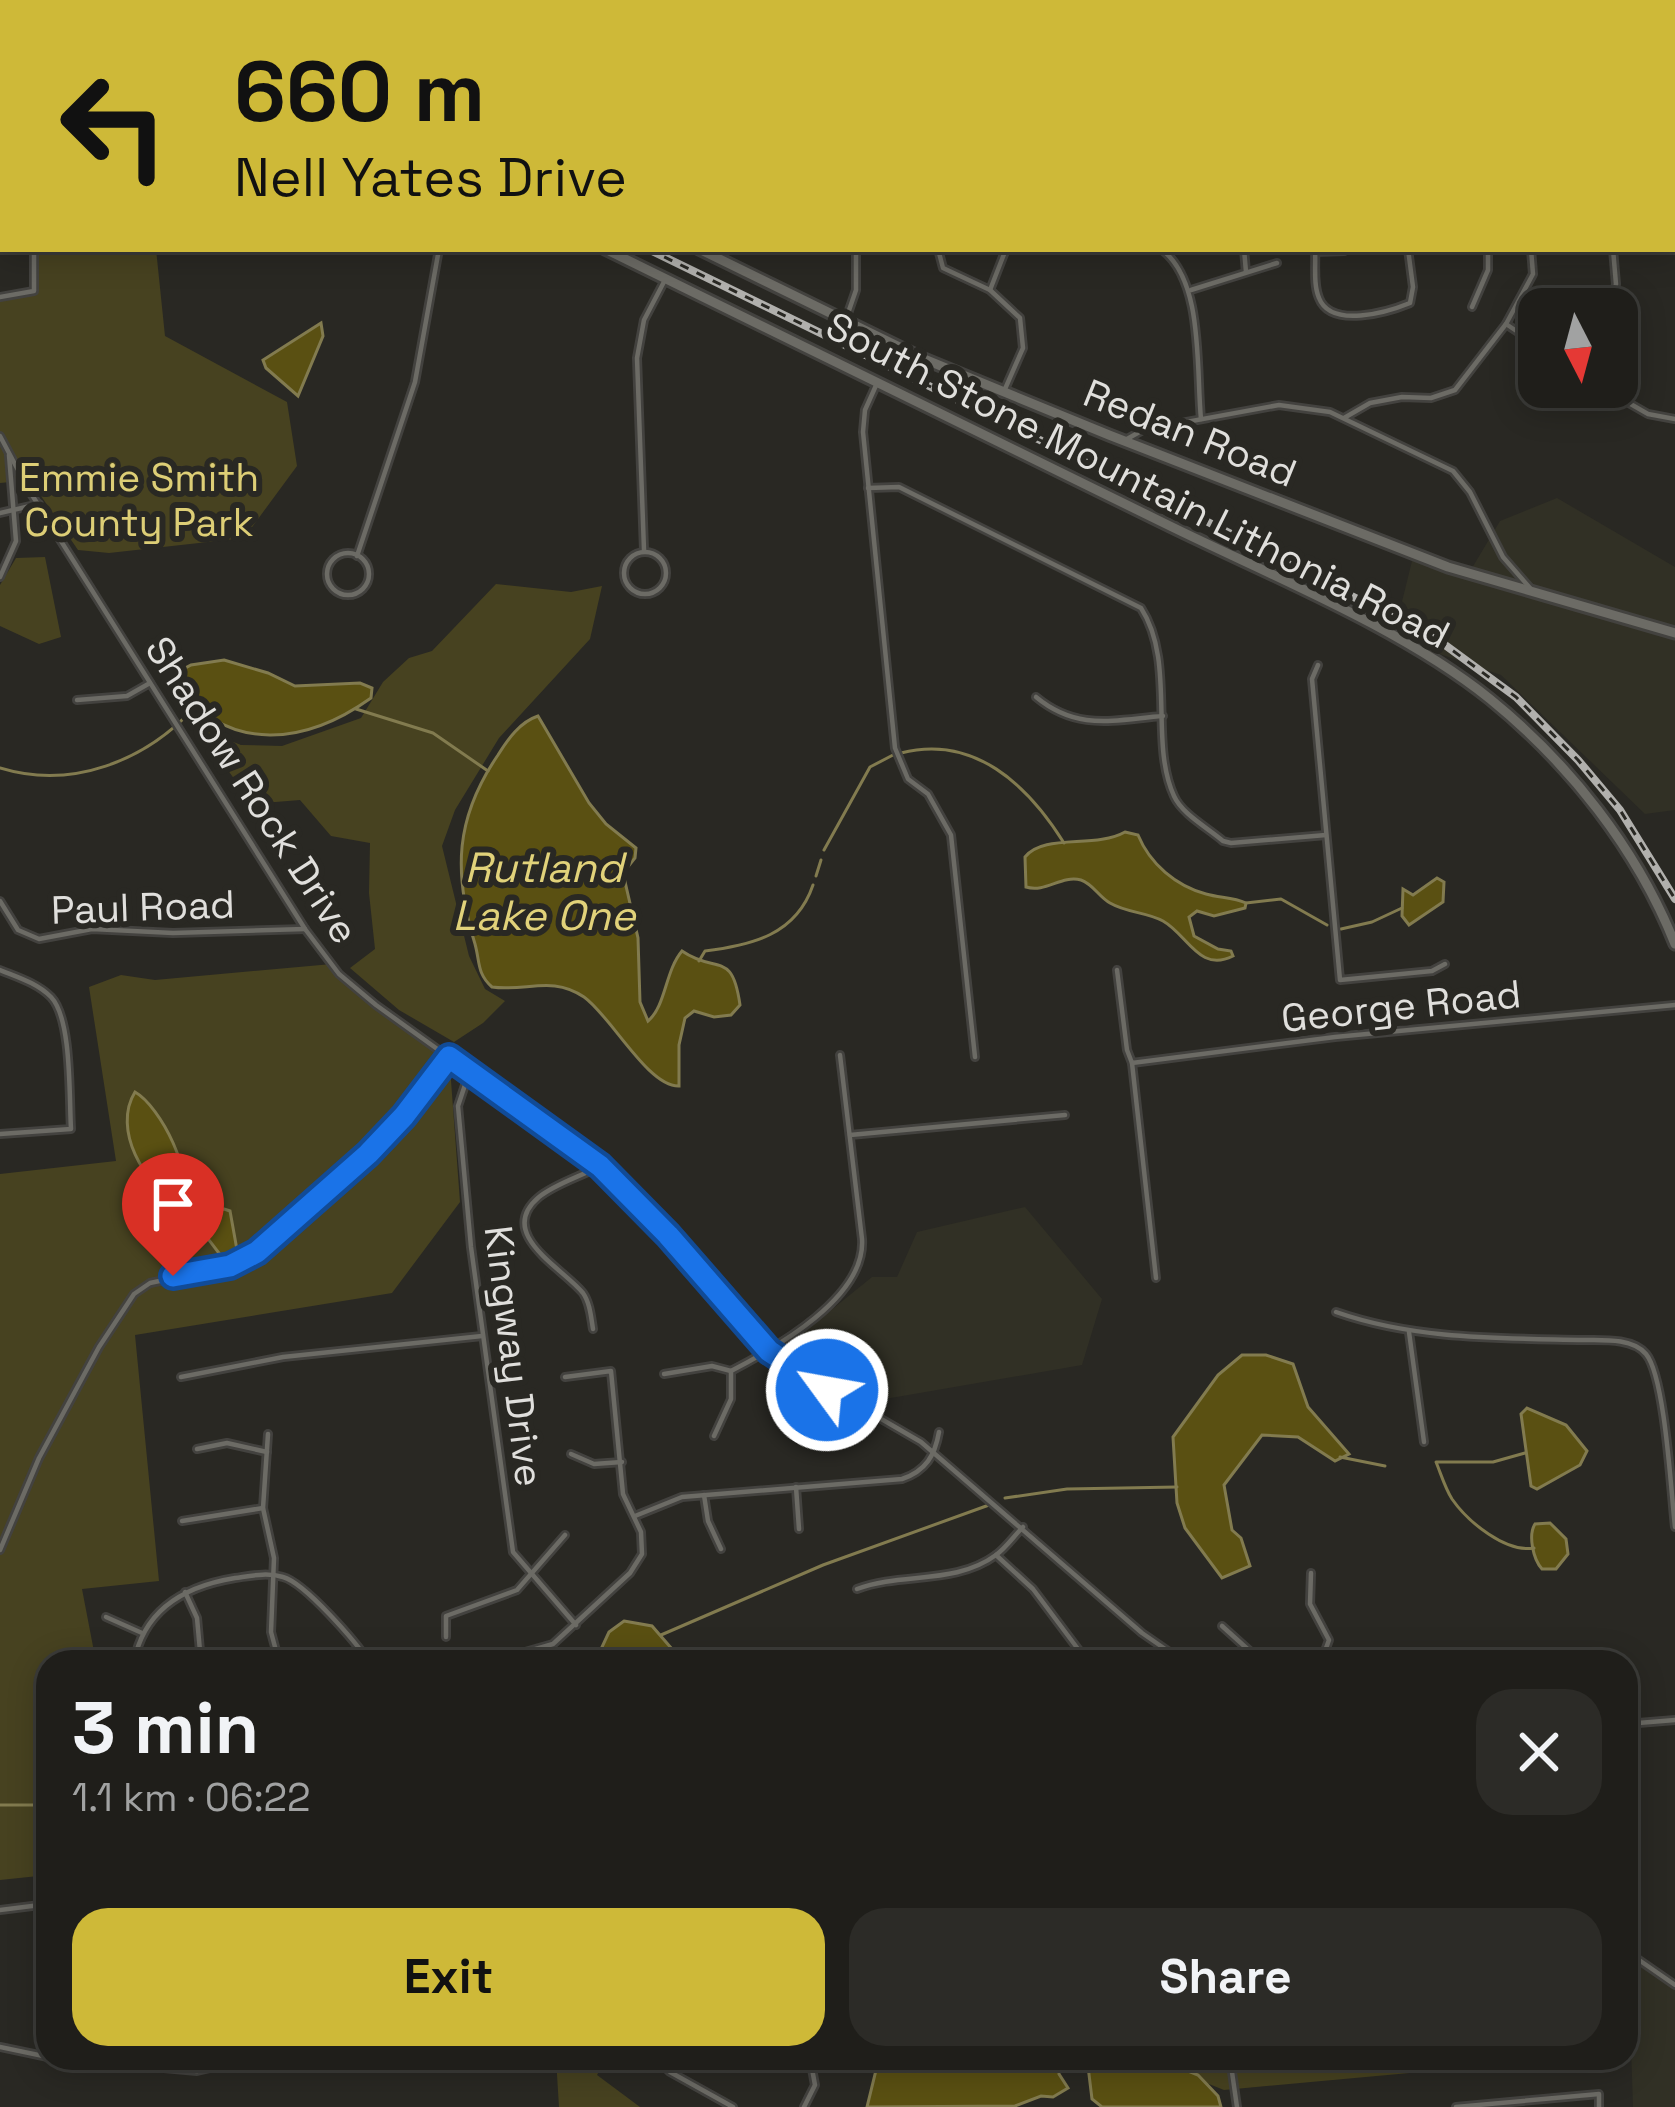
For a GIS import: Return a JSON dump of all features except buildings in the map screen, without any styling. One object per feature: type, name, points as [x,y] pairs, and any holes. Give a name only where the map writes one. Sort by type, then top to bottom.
[{"type":"main road","name":"South Stone Mountain Lithonia Road","points":[[611,252],[1302,590],[1436,661],[1522,726],[1588,798],[1628,855],[1675,944]]},
{"type":"main road","name":"Redan Road","points":[[705,252],[924,358],[1448,567],[1675,633]]},
{"type":"street","points":[[0,296],[34,291],[34,252]]},
{"type":"street","points":[[357,556],[415,382],[438,252]]},
{"type":"street","points":[[846,319],[856,290],[856,252]]},
{"type":"street","points":[[939,252],[943,268],[990,290],[1016,312],[1024,333],[1020,356],[1005,389]]},
{"type":"street","points":[[990,290],[1005,252]]},
{"type":"street","points":[[1164,252],[1180,267],[1190,290],[1201,419]]},
{"type":"street","points":[[1244,252],[1246,272]]},
{"type":"street","points":[[1316,252],[1320,300],[1341,314],[1356,314],[1410,302],[1408,252]]},
{"type":"street","points":[[1472,307],[1487,270],[1488,252]]},
{"type":"street","points":[[1344,418],[1385,400],[1448,395],[1465,380],[1506,324],[1533,274],[1531,252]]},
{"type":"street","points":[[1613,252],[1615,288]]},
{"type":"street","points":[[1190,290],[1277,263]]},
{"type":"street","points":[[644,550],[637,358],[644,320],[666,278]]},
{"type":"street","points":[[1506,324],[1518,332]]},
{"type":"street","points":[[878,381],[865,410],[868,488],[895,748],[908,779],[928,794],[951,835],[975,1057]]},
{"type":"street","points":[[1126,440],[1143,430],[1280,405],[1315,408],[1344,418],[1453,471],[1470,492],[1503,557],[1534,592]]},
{"type":"street","points":[[1633,408],[1675,419]]},
{"type":"street","name":"Shadow Rock Drive","points":[[0,436],[178,728],[305,929],[339,974],[600,1166],[668,1235],[769,1351],[827,1390],[906,1432],[1167,1650]]},
{"type":"street","points":[[0,577],[15,549],[9,454]]},
{"type":"street","points":[[868,488],[899,487],[1141,608],[1151,623],[1174,798],[1223,841],[1325,835]]},
{"type":"street","points":[[0,513],[39,504]]},
{"type":"street","points":[[644,550],[661,560],[666,574],[661,588],[642,594],[628,587],[623,570],[626,561],[644,550]]},
{"type":"street","points":[[337,556],[357,556],[368,570],[366,584],[350,595],[337,592],[328,582],[328,567],[337,556]]},
{"type":"street","points":[[1318,665],[1312,679],[1340,980],[1432,970],[1445,964]]},
{"type":"street","points":[[76,700],[127,696],[150,682]]},
{"type":"street","points":[[1036,697],[1056,713],[1092,722],[1163,716]]},
{"type":"street","name":"Paul Road","points":[[0,902],[18,930],[39,939],[92,929],[173,933],[305,929]]},
{"type":"street","points":[[0,970],[38,986],[55,1000],[63,1019],[71,1129],[0,1134]]},
{"type":"street","points":[[1117,970],[1156,1278]]},
{"type":"street","name":"George Road","points":[[1132,1063],[1335,1037],[1675,1005]]},
{"type":"street","points":[[664,1374],[712,1366],[731,1371],[769,1351],[842,1294],[860,1266],[862,1239],[841,1055]]},
{"type":"street","points":[[0,1550],[40,1458],[99,1347],[134,1294],[150,1283],[230,1266],[257,1252],[368,1154],[449,1057]]},
{"type":"street","name":"Kingway Drive","points":[[470,1072],[458,1106],[482,1336],[513,1552],[576,1625]]},
{"type":"street","points":[[848,1136],[1065,1115]]},
{"type":"street","points":[[593,1329],[583,1293],[532,1245],[525,1223],[528,1209],[538,1198],[600,1166]]},
{"type":"street","points":[[1336,1312],[1408,1332],[1604,1340],[1644,1351],[1657,1379],[1675,1527]]},
{"type":"street","points":[[1408,1332],[1424,1442]]},
{"type":"street","points":[[181,1377],[283,1357],[482,1336]]},
{"type":"street","points":[[539,1650],[576,1625],[630,1573],[642,1554],[643,1541],[623,1495],[611,1371],[565,1377]]},
{"type":"street","points":[[714,1436],[731,1399],[731,1371]]},
{"type":"street","points":[[634,1516],[664,1501],[704,1495],[902,1479],[935,1455],[939,1432]]},
{"type":"street","points":[[268,1434],[263,1508],[274,1558],[271,1632],[276,1650]]},
{"type":"street","points":[[196,1448],[227,1443],[268,1453]]},
{"type":"street","points":[[571,1454],[595,1464],[622,1462]]},
{"type":"street","points":[[796,1487],[799,1529]]},
{"type":"street","points":[[704,1495],[708,1521],[721,1549]]},
{"type":"street","points":[[182,1521],[263,1508]]},
{"type":"street","points":[[857,1589],[900,1577],[950,1574],[996,1555],[1023,1528]]},
{"type":"street","points":[[446,1637],[446,1616],[513,1593],[565,1535]]},
{"type":"street","points":[[996,1555],[1033,1589],[1079,1650]]},
{"type":"street","points":[[1311,1573],[1310,1604],[1329,1640],[1325,1650]]},
{"type":"street","points":[[137,1650],[142,1633],[168,1603],[185,1592],[210,1582],[273,1575],[293,1581],[353,1636],[362,1650]]},
{"type":"street","points":[[185,1592],[197,1618],[200,1650]]},
{"type":"street","points":[[106,1617],[142,1633]]},
{"type":"street","points":[[1222,1626],[1247,1650]]},
{"type":"street","points":[[1638,1723],[1675,1720]]},
{"type":"street","points":[[0,1910],[36,1906]]},
{"type":"street","points":[[1638,1960],[1675,1985]]},
{"type":"street","points":[[0,2048],[36,2054]]},
{"type":"street","points":[[668,2070],[733,2107]]},
{"type":"street","points":[[804,2107],[815,2085],[812,2070]]},
{"type":"street","points":[[1232,2070],[1237,2107]]},
{"type":"street","points":[[1456,2107],[1599,2094],[1599,2107]]},
{"type":"shaded area","points":[[1557,498],[1675,567],[1675,810],[1645,814],[1501,675],[1393,638],[1412,561],[1472,568],[1500,521]]},
{"type":"shaded area","points":[[1025,1207],[1102,1299],[1082,1365],[862,1403],[774,1346],[814,1324],[872,1277],[897,1277],[917,1232]]},
{"type":"shaded area","points":[[1638,1962],[1675,1990],[1675,2107],[1633,2107],[1632,2070],[1638,2070]]},
{"type":"green space","name":"Emmie Smith County Park","points":[[34,252],[156,252],[165,336],[287,402],[297,466],[244,538],[109,553],[78,550],[30,480],[0,483],[0,296],[38,291]]},
{"type":"green space","points":[[45,557],[61,637],[39,644],[0,626],[0,585],[16,558]]},
{"type":"green space","points":[[496,584],[571,592],[602,586],[590,639],[499,738],[455,810],[442,846],[469,956],[485,989],[505,1001],[454,1042],[399,1010],[350,968],[375,949],[370,843],[331,836],[300,800],[252,804],[198,728],[241,745],[282,746],[361,718],[383,682],[409,658],[432,651]]},
{"type":"green space","points":[[332,964],[430,1044],[450,1067],[460,1202],[392,1293],[135,1335],[159,1581],[82,1589],[94,1650],[36,1650],[36,1876],[0,1880],[0,1174],[116,1161],[89,987],[121,975],[155,980]]},
{"type":"green space","points":[[557,2070],[600,2070],[597,2075],[640,2107],[559,2107]]},
{"type":"green space","points":[[1186,2070],[1442,2070],[1224,2090],[1184,2074]]},
{"type":"water","points":[[321,323],[323,336],[298,396],[263,360]]},
{"type":"water","points":[[224,660],[295,686],[360,683],[372,688],[371,698],[346,714],[295,733],[245,732],[221,724],[177,688],[178,672]]},
{"type":"water","name":"Rutland Lake One","points":[[538,716],[589,803],[636,848],[635,858],[623,873],[638,938],[640,1002],[648,1021],[659,1007],[682,951],[727,970],[737,988],[740,1005],[731,1015],[714,1017],[694,1011],[685,1018],[679,1045],[679,1086],[655,1075],[595,1006],[572,990],[550,985],[492,987],[481,972],[463,893],[466,824],[484,778],[510,737]]},
{"type":"water","points":[[1125,832],[1138,835],[1157,864],[1184,885],[1246,903],[1245,908],[1214,916],[1197,911],[1189,917],[1194,936],[1233,956],[1211,960],[1203,956],[1163,921],[1117,906],[1081,880],[1026,887],[1025,857],[1034,850]]},
{"type":"water","points":[[1437,878],[1444,882],[1443,902],[1409,925],[1402,916],[1403,889],[1413,895]]},
{"type":"water","points":[[135,1092],[165,1126],[180,1160],[183,1191],[179,1203],[154,1183],[135,1155],[127,1122]]},
{"type":"water","points":[[224,1209],[230,1211],[237,1250],[232,1265],[199,1230]]},
{"type":"water","points":[[1242,1355],[1266,1355],[1293,1364],[1308,1407],[1349,1454],[1335,1461],[1298,1437],[1262,1435],[1224,1485],[1232,1530],[1241,1538],[1250,1566],[1222,1578],[1185,1528],[1177,1503],[1173,1437],[1218,1375]]},
{"type":"water","points":[[1527,1408],[1566,1425],[1587,1451],[1580,1465],[1537,1489],[1531,1486],[1521,1414]]},
{"type":"water","points":[[1550,1523],[1566,1539],[1568,1554],[1556,1569],[1542,1569],[1532,1534],[1535,1524]]},
{"type":"water","points":[[624,1621],[652,1626],[672,1649],[601,1650],[609,1632]]},
{"type":"water","points":[[876,2070],[1059,2070],[1068,2088],[1053,2097],[1041,2096],[1015,2106],[867,2107]]},
{"type":"water","points":[[1088,2070],[1186,2070],[1198,2075],[1218,2096],[1221,2107],[1102,2107],[1092,2099]]},
{"type":"waterway","points":[[0,768],[54,775],[106,766],[153,743],[194,708]]},
{"type":"waterway","points":[[356,709],[433,733],[488,771]]},
{"type":"waterway","points":[[901,753],[952,751],[996,769],[1034,802],[1064,843]]},
{"type":"waterway","points":[[824,850],[870,767],[893,755]]},
{"type":"waterway","points":[[816,876],[821,860]]},
{"type":"waterway","points":[[699,961],[705,951],[755,941],[784,926],[796,916],[813,885]]},
{"type":"waterway","points":[[1246,903],[1281,899],[1327,925]]},
{"type":"waterway","points":[[1341,929],[1402,908]]},
{"type":"waterway","points":[[1525,1453],[1493,1462],[1436,1462],[1452,1499],[1478,1526],[1512,1546],[1534,1548]]},
{"type":"waterway","points":[[1340,1457],[1385,1466]]},
{"type":"waterway","points":[[1005,1498],[1067,1489],[1177,1487]]},
{"type":"waterway","points":[[661,1635],[823,1565],[989,1505]]},
{"type":"waterway","points":[[0,1805],[36,1805]]},
{"type":"railway","points":[[654,252],[1206,521],[1441,642],[1516,697],[1578,760],[1620,810],[1675,899]]},
{"type":"route","points":[[173,1276],[230,1266],[257,1252],[368,1154],[449,1057],[600,1166],[640,1204],[776,1358],[827,1390]]}]
